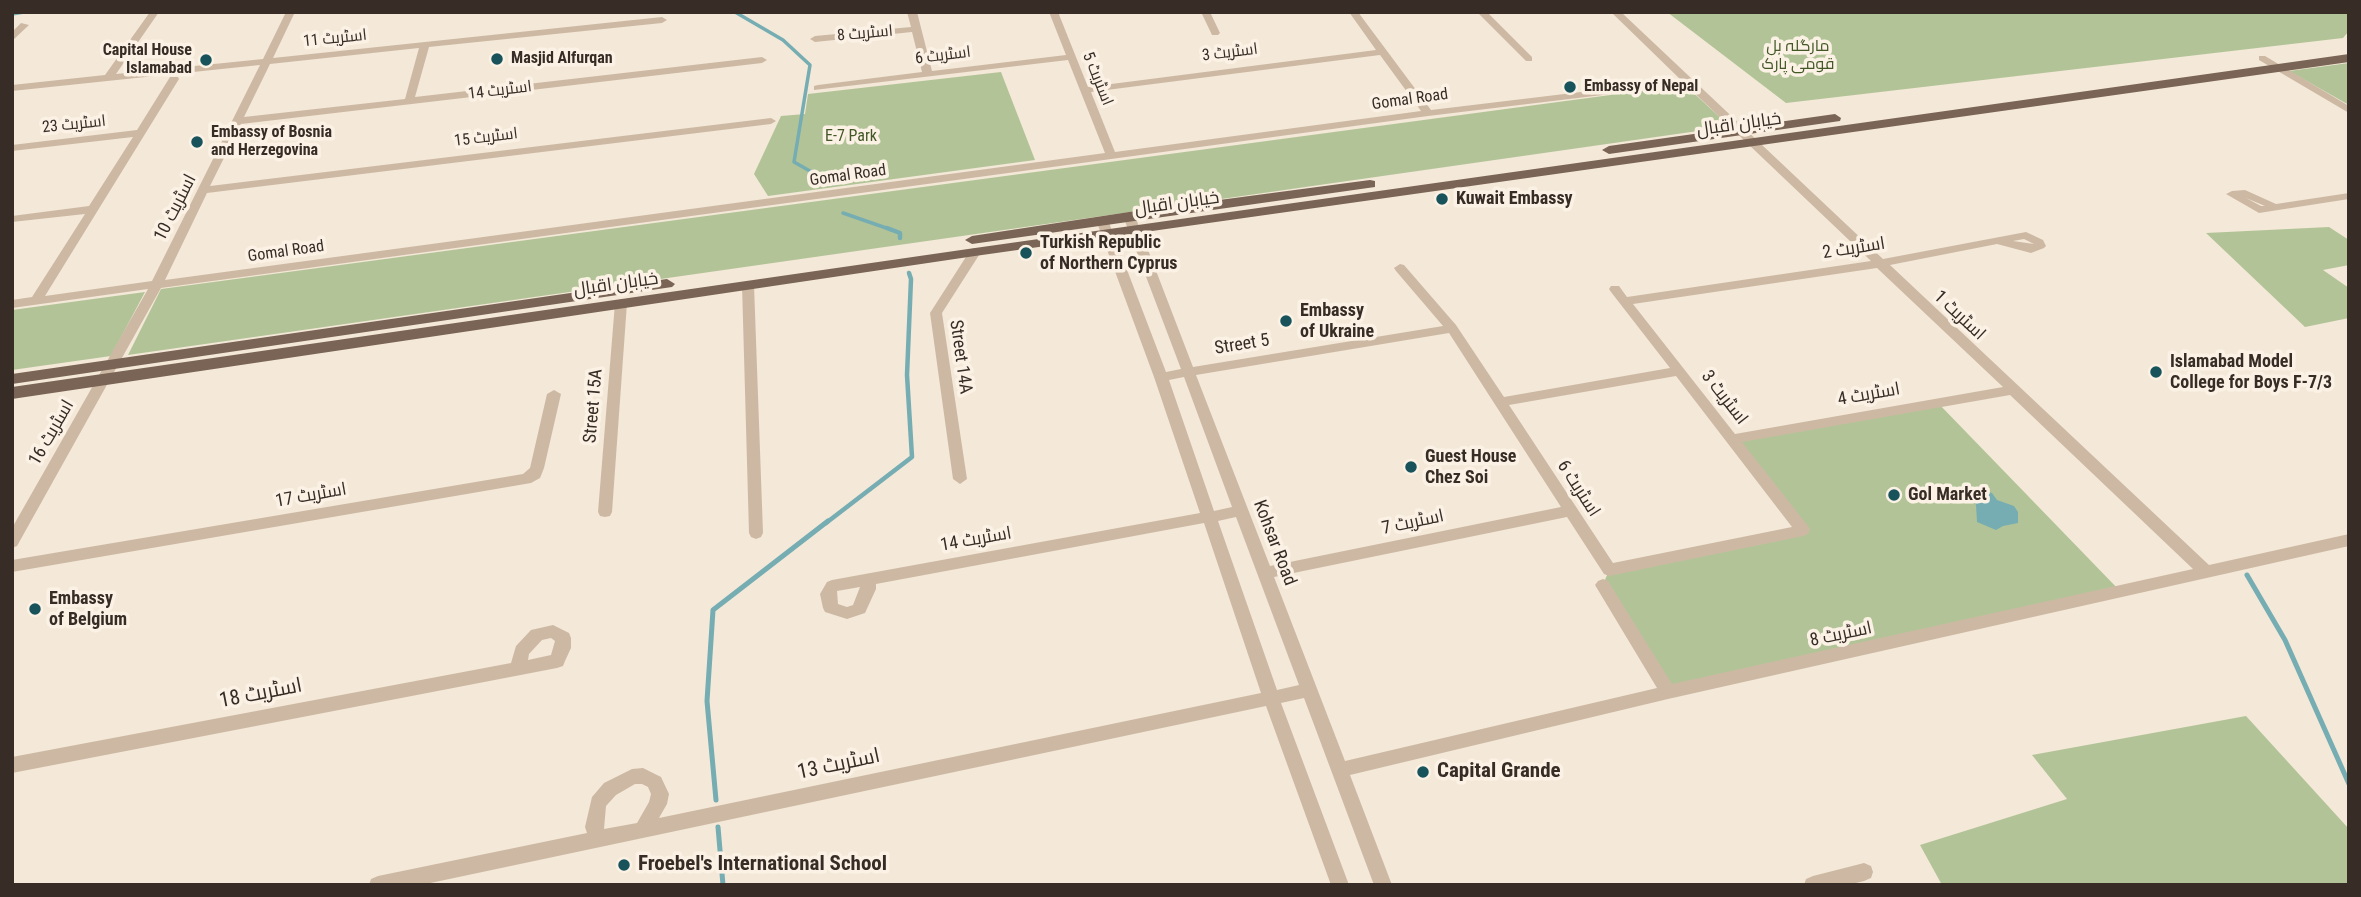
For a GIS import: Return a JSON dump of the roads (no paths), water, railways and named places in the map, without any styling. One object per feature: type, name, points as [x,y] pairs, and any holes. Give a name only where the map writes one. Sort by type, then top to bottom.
[{"type":"main road","name":"خیابان اقبال","points":[[12,379],[1105,227],[1741,131],[2262,58],[2348,50]]},
{"type":"main road","name":"خیابان اقبال","points":[[1131,223],[1753,143],[2326,61],[2348,50]]},
{"type":"main road","points":[[2326,61],[2349,65]]},
{"type":"main road","name":"خیابان اقبال","points":[[12,393],[975,252],[1105,227]]},
{"type":"street","points":[[108,78],[155,12]]},
{"type":"street","name":"اسٹریٹ 10","points":[[105,380],[205,190],[291,12]]},
{"type":"street","points":[[912,12],[928,75]]},
{"type":"street","name":"اسٹریٹ 5","points":[[1053,12],[1112,157]]},
{"type":"street","points":[[1205,12],[1215,33]]},
{"type":"street","points":[[1353,12],[1428,113]]},
{"type":"street","points":[[1481,12],[1529,59]]},
{"type":"street","name":"اسٹریٹ 1","points":[[1615,12],[2207,573]]},
{"type":"street","name":"اسٹریٹ 11","points":[[12,88],[662,20]]},
{"type":"street","points":[[12,38],[24,25]]},
{"type":"street","name":"اسٹریٹ 8","points":[[815,39],[915,29]]},
{"type":"street","points":[[409,101],[425,45]]},
{"type":"street","name":"اسٹریٹ 3","points":[[1085,90],[1381,52]]},
{"type":"street","name":"اسٹریٹ 6","points":[[818,89],[1071,57]]},
{"type":"street","points":[[2262,58],[2349,110]]},
{"type":"street","name":"اسٹریٹ 14","points":[[239,121],[762,60]]},
{"type":"street","points":[[36,301],[174,79]]},
{"type":"street","name":"Gomal Road","points":[[12,304],[1428,113],[1689,82]]},
{"type":"street","name":"اسٹریٹ 15","points":[[205,190],[771,121]]},
{"type":"street","name":"اسٹریٹ 23","points":[[12,148],[140,133]]},
{"type":"street","points":[[2270,204],[2245,193],[2232,194],[2259,209],[2349,196]]},
{"type":"street","points":[[12,219],[94,209]]},
{"type":"street","name":"Kohsar Road","points":[[1131,223],[1309,691],[1342,770],[1383,885]]},
{"type":"street","points":[[1105,227],[1161,377],[1271,698],[1339,885]]},
{"type":"street","name":"اسٹریٹ 2","points":[[1624,301],[1878,264],[2026,236],[2039,242],[2040,246],[2031,249],[1998,241]]},
{"type":"street","name":"Street 14A","points":[[960,479],[936,313],[975,252]]},
{"type":"street","name":"اسٹریٹ 6","points":[[1400,268],[1452,328],[1609,570],[1803,530]]},
{"type":"street","points":[[748,285],[756,533]]},
{"type":"street","name":"اسٹریٹ 3","points":[[1615,289],[1803,530]]},
{"type":"street","name":"Street 15A","points":[[605,513],[621,303]]},
{"type":"street","name":"Street 5","points":[[1161,377],[1452,328]]},
{"type":"street","points":[[1500,402],[1678,371]]},
{"type":"street","name":"اسٹریٹ 16","points":[[12,542],[105,380]]},
{"type":"street","name":"اسٹریٹ 4","points":[[1732,439],[2012,390]]},
{"type":"street","name":"اسٹریٹ 17","points":[[12,566],[526,479],[535,474],[537,468],[554,394]]},
{"type":"street","name":"اسٹریٹ 7","points":[[1266,573],[1569,510]]},
{"type":"street","points":[[1210,517],[1241,511]]},
{"type":"street","name":"اسٹریٹ 14","points":[[868,580],[864,600],[859,609],[847,613],[831,607],[828,594],[832,586],[1210,517]]},
{"type":"street","name":"اسٹریٹ 8","points":[[1342,770],[1668,692],[2349,540]]},
{"type":"street","points":[[1603,585],[1668,692]]},
{"type":"street","name":"اسٹریٹ 18","points":[[12,765],[518,668]]},
{"type":"street","name":"اسٹریٹ 13","points":[[378,885],[1309,691]]},
{"type":"street","points":[[598,839],[594,827],[598,803],[610,789],[632,777],[643,776],[655,782],[660,794],[659,804],[643,829]]},
{"type":"street","points":[[1813,885],[1864,872]]},
{"type":"water","points":[[1982,490],[1992,493],[1997,500],[2014,506],[2018,512],[2018,523],[1996,530],[1977,522],[1976,505],[1971,492]]},
{"type":"waterway","points":[[12,14],[24,12]]},
{"type":"waterway","points":[[735,12],[783,40],[810,65],[794,162],[833,184]]},
{"type":"waterway","points":[[843,213],[892,230]]},
{"type":"waterway","points":[[887,228],[900,233],[900,238]]},
{"type":"waterway","points":[[826,523],[912,457],[907,375],[911,279],[909,273]]},
{"type":"waterway","points":[[716,800],[707,701],[713,610],[828,521]]},
{"type":"waterway","points":[[2247,575],[2285,640],[2349,784]]},
{"type":"waterway","points":[[718,827],[723,885]]},
{"type":"place","name":"Masjid Alfurqan","points":[[497,59]]},
{"type":"place","name":"Capital House Islamabad","points":[[206,60]]},
{"type":"place","name":"Embassy of Nepal","points":[[1570,87]]},
{"type":"place","name":"Embassy of Bosnia and Herzegovina","points":[[197,142]]},
{"type":"place","name":"Kuwait Embassy","points":[[1442,199]]},
{"type":"place","name":"Turkish Republic of Northern Cyprus","points":[[1026,253]]},
{"type":"place","name":"Embassy of Ukraine","points":[[1286,321]]},
{"type":"place","name":"Islamabad Model College for Boys F-7/3","points":[[2156,372]]},
{"type":"place","name":"Guest House Chez Soi","points":[[1411,467]]},
{"type":"place","name":"Gol Market","points":[[1894,495]]},
{"type":"place","name":"Embassy of Belgium","points":[[35,609]]},
{"type":"place","name":"Capital Grande","points":[[1423,772]]},
{"type":"place","name":"Froebel's International School","points":[[624,865]]},
{"type":"park label","name":"مارگلہ ہل قومی پارک","points":[[1798,56]]},
{"type":"park label","name":"E-7 Park","points":[[851,137]]}]
